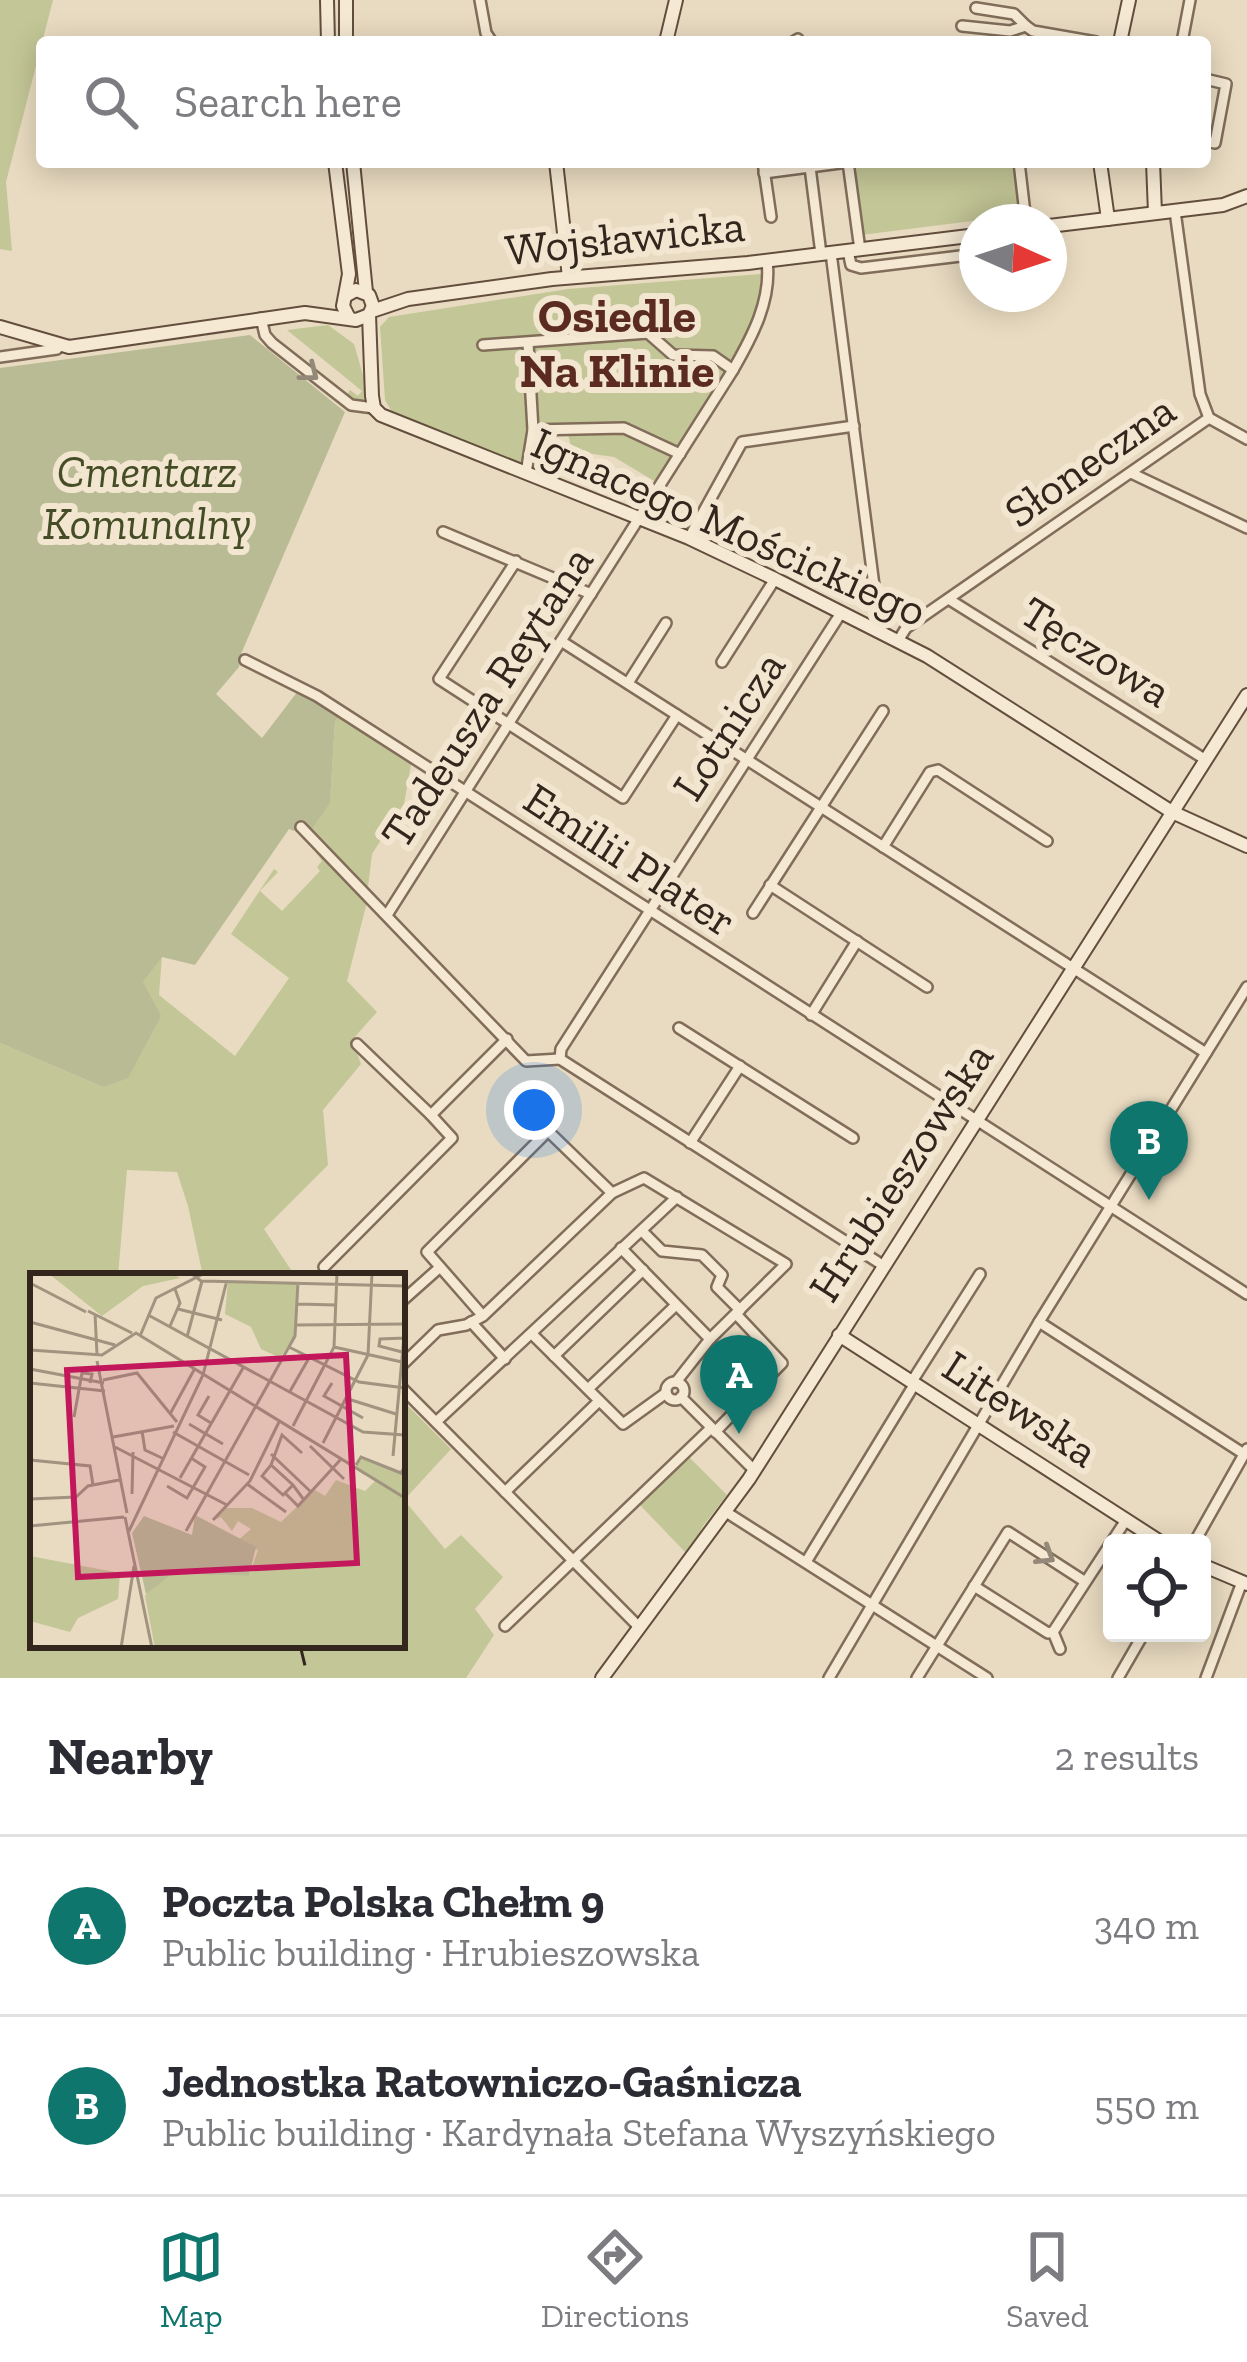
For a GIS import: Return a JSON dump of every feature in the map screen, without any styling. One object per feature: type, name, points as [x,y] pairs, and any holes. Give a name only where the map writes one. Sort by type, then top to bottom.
[{"type":"street","points":[[327,0],[328,36]]},
{"type":"street","points":[[346,0],[346,36]]},
{"type":"street","points":[[480,0],[488,36]]},
{"type":"street","points":[[667,36],[676,0]]},
{"type":"street","points":[[1121,36],[1129,0]]},
{"type":"street","points":[[1183,36],[1190,0]]},
{"type":"street","points":[[976,8],[1014,14],[1033,31],[1062,36]]},
{"type":"street","points":[[962,26],[1010,36],[1026,26]]},
{"type":"street","points":[[1211,80],[1226,84],[1215,143],[1211,142]]},
{"type":"street","points":[[336,168],[349,274],[345,298],[368,360]]},
{"type":"street","points":[[354,168],[371,313],[368,360],[374,408]]},
{"type":"street","points":[[557,168],[569,277]]},
{"type":"street","points":[[763,168],[771,217]]},
{"type":"street","points":[[810,168],[854,426],[880,632]]},
{"type":"street","points":[[848,168],[854,250]]},
{"type":"street","points":[[1020,168],[1023,204]]},
{"type":"street","points":[[1101,168],[1108,219]]},
{"type":"street","points":[[1153,168],[1155,213]]},
{"type":"street","points":[[1067,224],[1223,205],[1247,196]]},
{"type":"street","points":[[1223,205],[1247,208]]},
{"type":"street","name":"Słoneczna","points":[[898,641],[906,628],[1209,418],[1200,394],[1175,211]]},
{"type":"street","name":"Wojsławicka","points":[[371,313],[408,299],[569,277],[767,261],[959,237]]},
{"type":"street","name":"Wojsławicka","points":[[854,250],[850,265],[861,268],[959,256]]},
{"type":"street","name":"Tadeusza Reytana","points":[[387,915],[733,370],[756,329],[769,280],[767,261]]},
{"type":"street","points":[[0,326],[60,345],[82,346],[305,313],[356,290],[368,293]]},
{"type":"street","name":"Wojsławicka","points":[[368,293],[408,299]]},
{"type":"street","points":[[305,313],[361,320],[371,313]]},
{"type":"street","name":"Ignacego Mościckiego","points":[[261,319],[267,338],[349,403],[374,408],[387,418],[641,518],[775,579],[898,641],[1172,812],[1247,846]]},
{"type":"street","points":[[484,345],[648,332],[674,355],[713,356],[733,370]]},
{"type":"street","points":[[526,473],[532,430],[528,343]]},
{"type":"street","points":[[0,357],[60,345]]},
{"type":"street","points":[[1209,418],[1247,440]]},
{"type":"street","points":[[689,538],[742,442],[854,426]]},
{"type":"street","points":[[532,430],[624,428],[680,454]]},
{"type":"street","points":[[1131,472],[1247,528]]},
{"type":"street","points":[[442,532],[591,594]]},
{"type":"street","points":[[516,561],[439,679],[623,798],[676,715]]},
{"type":"street","points":[[722,662],[775,579]]},
{"type":"street","name":"Tęczowa","points":[[950,600],[1206,760]]},
{"type":"street","name":"Lotnicza","points":[[560,1059],[561,1049],[841,613]]},
{"type":"street","points":[[628,683],[666,623]]},
{"type":"street","points":[[561,640],[1206,1053]]},
{"type":"street","name":"Emilii Plater","points":[[245,660],[317,696],[1247,1294]]},
{"type":"street","name":"Hrubieszowska","points":[[602,1678],[755,1471],[1247,695]]},
{"type":"street","points":[[753,913],[883,711]]},
{"type":"street","points":[[883,847],[930,772],[938,770],[1047,841]]},
{"type":"street","points":[[301,826],[526,1060],[560,1059],[884,1266]]},
{"type":"street","points":[[770,885],[927,987]]},
{"type":"street","points":[[811,1015],[857,941]]},
{"type":"street","points":[[829,1678],[1040,1322],[1247,987]]},
{"type":"street","points":[[679,1028],[853,1138]]},
{"type":"street","points":[[431,1115],[507,1039]]},
{"type":"street","points":[[324,1267],[452,1138],[357,1043]]},
{"type":"street","points":[[690,1143],[740,1066]]},
{"type":"street","points":[[483,1316],[427,1252],[548,1131],[612,1193]]},
{"type":"street","points":[[405,1362],[438,1330],[483,1316],[612,1193],[644,1178],[786,1264],[710,1339],[665,1393],[623,1424],[532,1335]]},
{"type":"street","points":[[436,1422],[677,1198]]},
{"type":"street","points":[[505,1625],[782,1364],[717,1287],[722,1275],[702,1255],[662,1250],[643,1232]]},
{"type":"street","points":[[621,1248],[710,1339]]},
{"type":"street","points":[[405,1298],[438,1269]]},
{"type":"street","points":[[554,1356],[643,1270]]},
{"type":"street","points":[[806,1562],[980,1274]]},
{"type":"street","points":[[588,1389],[676,1304]]},
{"type":"street","points":[[471,1322],[505,1359]]},
{"type":"street","points":[[1040,1322],[1246,1452],[1199,1534]]},
{"type":"street","name":"Litewska","points":[[838,1335],[1148,1534]]},
{"type":"street","points":[[676,1382],[683,1387],[681,1397]]},
{"type":"street","points":[[405,1391],[639,1628]]},
{"type":"street","points":[[665,1393],[672,1400],[681,1397]]},
{"type":"street","points":[[681,1397],[755,1471]]},
{"type":"street","points":[[505,1492],[599,1400]]},
{"type":"street","points":[[727,1511],[983,1677]]},
{"type":"street","points":[[974,1586],[1048,1634],[1053,1632],[1126,1520]]},
{"type":"street","points":[[916,1678],[1008,1532],[1084,1581]]},
{"type":"street","points":[[1206,1678],[1245,1583],[1211,1569]]},
{"type":"street","points":[[1053,1632],[1060,1648]]},
{"type":"street","points":[[1118,1678],[1139,1642]]},
{"type":"green space","points":[[0,0],[53,0],[44,36],[36,36],[36,66],[6,182],[12,251],[0,249]]},
{"type":"green space","points":[[853,168],[1016,168],[1019,204],[959,204],[959,223],[861,235]]},
{"type":"green space","points":[[761,274],[756,329],[661,485],[614,457],[572,451],[567,430],[533,430],[516,464],[395,417],[385,400],[380,327],[389,317],[568,289]]},
{"type":"green space","points":[[328,325],[354,344],[367,389],[363,402],[346,397],[350,390],[358,396],[362,391],[287,330]]},
{"type":"green space","name":"Cmentarz Komunalny","points":[[250,335],[345,412],[239,667],[216,694],[262,738],[301,687],[342,713],[335,721],[330,803],[312,829],[303,820],[294,831],[289,829],[195,965],[162,957],[143,982],[161,1016],[128,1078],[103,1087],[0,1043],[0,368]]},
{"type":"green space","points":[[341,712],[412,759],[404,804],[372,854],[368,887],[312,829],[330,802],[335,721]]},
{"type":"green space","points":[[312,847],[367,902],[347,981],[377,1012],[352,1040],[361,1064],[323,1110],[328,1165],[264,1229],[293,1273],[202,1273],[177,1172],[127,1170],[118,1273],[30,1273],[30,1648],[405,1648],[405,1501],[445,1549],[461,1535],[503,1577],[475,1609],[494,1635],[466,1678],[0,1678],[0,1043],[103,1087],[143,982],[162,956],[159,995],[235,1056],[289,978],[231,934],[274,869],[278,872],[260,891],[282,911],[320,871],[317,867],[322,861]]},
{"type":"green space","points":[[405,1403],[451,1449],[405,1499]]},
{"type":"green space","points":[[689,1457],[727,1495],[688,1555],[639,1504]]},
{"type":"railway","points":[[301,1648],[308,1678]]},
{"type":"place","name":"Jednostka Ratowniczo-Gaśnicza","points":[[1149,1200]]},
{"type":"place","name":"Poczta Polska Chełm 9","points":[[739,1434]]},
{"type":"district","name":"Osiedle Na Klinie","points":[[617,342]]}]
